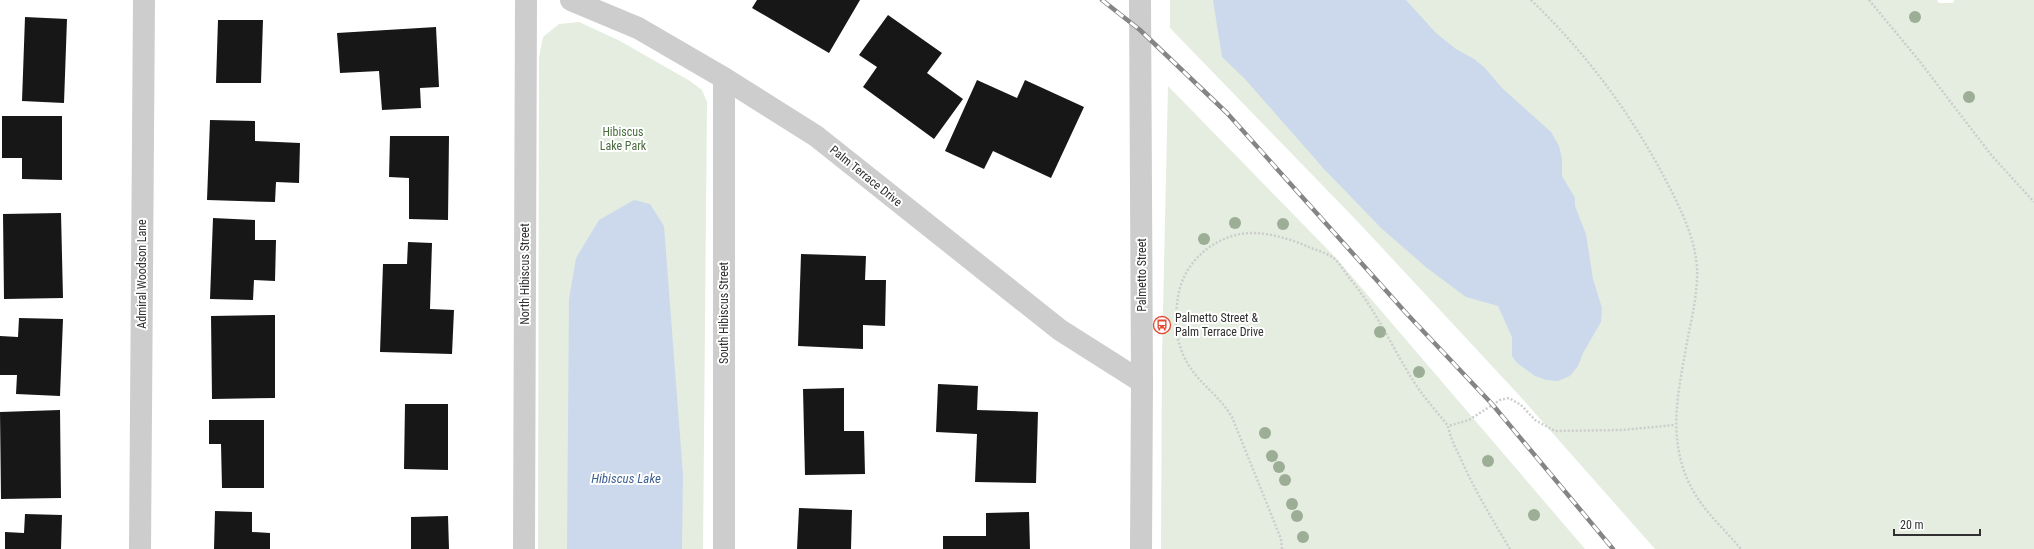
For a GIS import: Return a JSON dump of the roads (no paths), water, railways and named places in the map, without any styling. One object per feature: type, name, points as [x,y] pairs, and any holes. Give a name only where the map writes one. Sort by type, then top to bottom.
[{"type":"street","name":"Admiral Woodson Lane","points":[[140,549],[144,0]]},
{"type":"street","name":"North Hibiscus Street","points":[[524,549],[526,0]]},
{"type":"street","name":"Palm Terrace Drive","points":[[571,0],[638,28],[724,78],[816,136],[1060,330],[1142,382]]},
{"type":"street","name":"Palmetto Street","points":[[1140,0],[1142,382],[1141,549]]},
{"type":"street","name":"South Hibiscus Street","points":[[724,78],[724,549]]},
{"type":"water","points":[[1213,0],[1406,0],[1436,33],[1456,49],[1474,59],[1485,68],[1502,88],[1551,132],[1559,146],[1562,159],[1562,176],[1575,198],[1575,206],[1586,234],[1593,279],[1602,308],[1601,322],[1583,353],[1578,366],[1570,376],[1558,381],[1546,380],[1535,376],[1517,363],[1512,356],[1512,337],[1498,306],[1466,297],[1427,268],[1381,228],[1324,169],[1244,78],[1222,57]]},
{"type":"water","name":"Hibiscus Lake","points":[[634,200],[650,204],[664,226],[683,475],[682,549],[567,549],[569,299],[576,258],[599,220]]},
{"type":"railway","points":[[1102,0],[1140,30],[1227,113],[1407,314],[1492,404],[1613,549]]},
{"type":"place","name":"Palmetto Street & Palm Terrace Drive","points":[[1162,325]]},
{"type":"park label","name":"Hibiscus Lake Park","points":[[623,139]]}]
